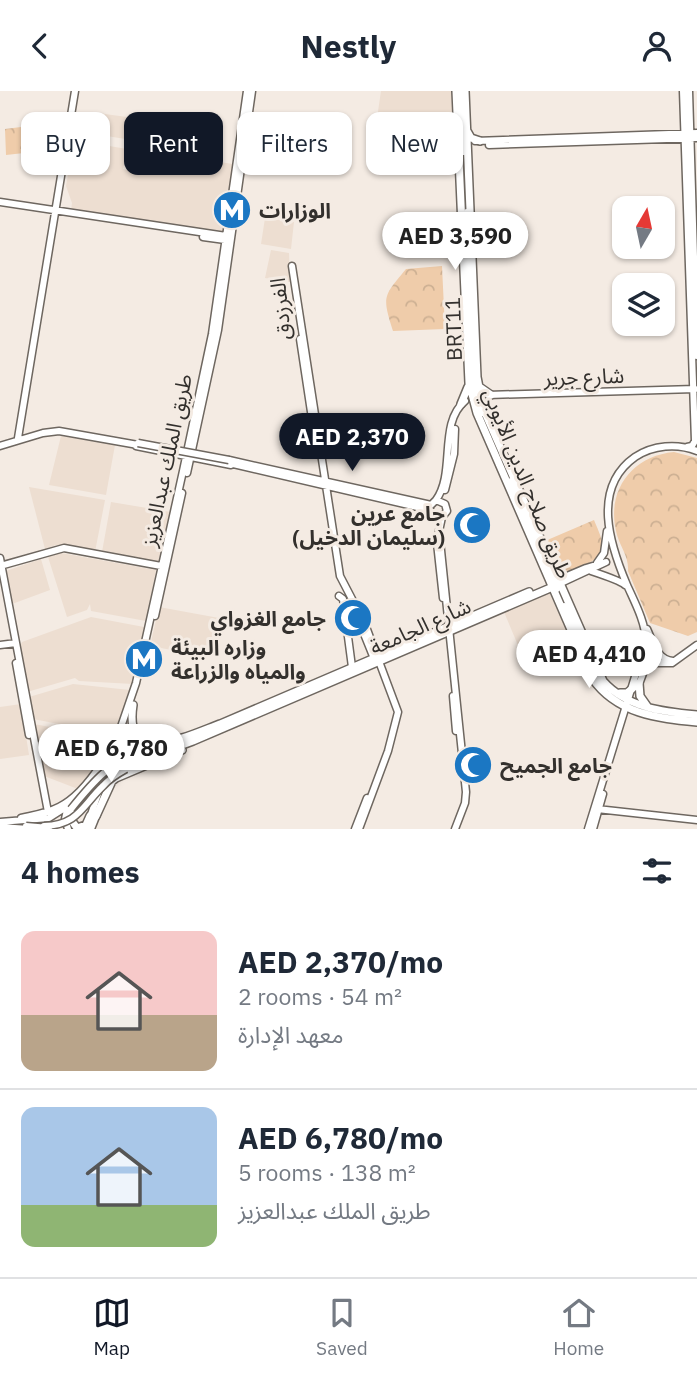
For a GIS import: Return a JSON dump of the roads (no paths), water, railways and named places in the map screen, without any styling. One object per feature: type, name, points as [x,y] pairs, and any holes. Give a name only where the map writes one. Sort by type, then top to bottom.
[{"type":"main road","points":[[20,437],[77,91]]},
{"type":"main road","name":"طريق الملك عبدالعزيز","points":[[92,829],[93,816],[137,679],[161,565],[192,454],[247,91]]},
{"type":"main road","name":"طريق الملك عبدالعزيز","points":[[86,829],[133,705],[192,454],[218,330],[252,91]]},
{"type":"main road","name":"طريق صلاح الدين الأيوبي","points":[[460,91],[466,130],[463,143],[469,383],[556,583],[600,675],[607,685],[638,713],[656,718],[697,719]]},
{"type":"main road","name":"طريق صلاح الدين الأيوبي","points":[[460,91],[461,112]]},
{"type":"main road","points":[[683,91],[688,135],[697,356]]},
{"type":"main road","points":[[687,447],[693,445],[695,438],[689,91]]},
{"type":"main road","points":[[466,130],[471,138],[480,143]]},
{"type":"main road","points":[[463,143],[688,135]]},
{"type":"main road","name":"طريق صلاح الدين الأيوبي","points":[[463,143],[468,156],[478,386],[476,398]]},
{"type":"main road","name":"BRT11","points":[[463,143],[476,398]]},
{"type":"main road","points":[[468,156],[472,148],[480,143]]},
{"type":"main road","points":[[0,204],[226,238]]},
{"type":"main road","name":"الفرزدق","points":[[292,266],[325,484],[292,285],[292,266]]},
{"type":"main road","points":[[439,517],[447,511],[444,503],[454,454],[455,418],[469,383]]},
{"type":"main road","points":[[478,386],[491,397],[481,412]]},
{"type":"main road","name":"شارع جرير","points":[[476,398],[694,391]]},
{"type":"main road","points":[[432,505],[440,494],[449,453],[452,418],[461,406],[476,398]]},
{"type":"main road","points":[[461,406],[481,412],[600,683],[611,694],[648,713],[697,719]]},
{"type":"main road","points":[[0,445],[54,429],[177,452],[243,461],[325,484]]},
{"type":"main road","points":[[0,445],[52,432],[138,444],[251,468]]},
{"type":"main road","points":[[588,569],[604,553],[608,489],[619,468],[643,450],[662,445],[687,447],[697,451]]},
{"type":"main road","points":[[192,454],[432,505],[444,503]]},
{"type":"main road","points":[[229,462],[243,461]]},
{"type":"main road","points":[[325,484],[340,576],[365,624],[393,704],[394,715],[357,829]]},
{"type":"main road","points":[[432,505],[439,517],[463,793],[453,829]]},
{"type":"main road","points":[[608,522],[617,560],[660,656],[668,661],[677,660]]},
{"type":"main road","points":[[44,814],[1,567],[61,551],[161,565],[166,563],[173,533]]},
{"type":"main road","points":[[588,569],[620,581],[628,587]]},
{"type":"main road","name":"شارع الجامعة","points":[[377,660],[401,647],[588,569]]},
{"type":"main road","name":"طريق صلاح الدين الأيوبي","points":[[556,583],[592,678],[612,700],[697,719]]},
{"type":"main road","name":"شارع الجامعة","points":[[195,739],[227,722],[352,670],[420,646],[489,609],[556,583]]},
{"type":"main road","points":[[343,614],[352,670]]},
{"type":"main road","points":[[640,614],[646,641],[636,685],[640,698],[651,710]]},
{"type":"main road","points":[[0,643],[14,641]]},
{"type":"main road","points":[[591,829],[629,704],[645,665],[650,662],[658,666],[677,660],[697,645]]},
{"type":"main road","name":"شارع الجامعة","points":[[195,739],[352,670]]},
{"type":"main road","points":[[616,691],[627,693],[636,685]]},
{"type":"main road","points":[[612,700],[621,707],[625,718]]},
{"type":"main road","points":[[113,776],[143,755],[145,750],[132,726],[133,705]]},
{"type":"main road","points":[[625,718],[638,713]]},
{"type":"main road","points":[[137,736],[151,743],[166,743],[227,722]]},
{"type":"main road","points":[[44,814],[68,802],[84,785],[109,752],[122,728]]},
{"type":"main road","points":[[20,819],[40,820],[67,808],[103,768],[119,756],[195,739]]},
{"type":"main road","points":[[20,819],[45,825],[71,817],[100,784],[125,767],[195,739]]},
{"type":"main road","points":[[148,750],[124,757],[106,769],[71,809],[69,817],[77,828],[86,825],[93,816],[112,781],[187,748],[195,739]]},
{"type":"main road","points":[[0,823],[28,828],[56,828],[65,825],[113,776],[139,755],[141,747],[131,740],[117,752]]},
{"type":"main road","points":[[0,823],[64,808],[84,789]]},
{"type":"main road","points":[[68,829],[66,811],[84,789]]},
{"type":"main road","points":[[597,807],[697,818]]},
{"type":"main road","points":[[0,823],[57,825],[73,819]]},
{"type":"place","name":"الوزارات","points":[[232,210]]},
{"type":"place","name":"جامع عرين (سليمان الدخيل)","points":[[472,525]]},
{"type":"place","name":"جامع الغزواي","points":[[353,618]]},
{"type":"place","name":"وزاره البيئة والمياه والزراعة","points":[[144,659]]},
{"type":"place","name":"جامع الجميح","points":[[473,765]]}]
